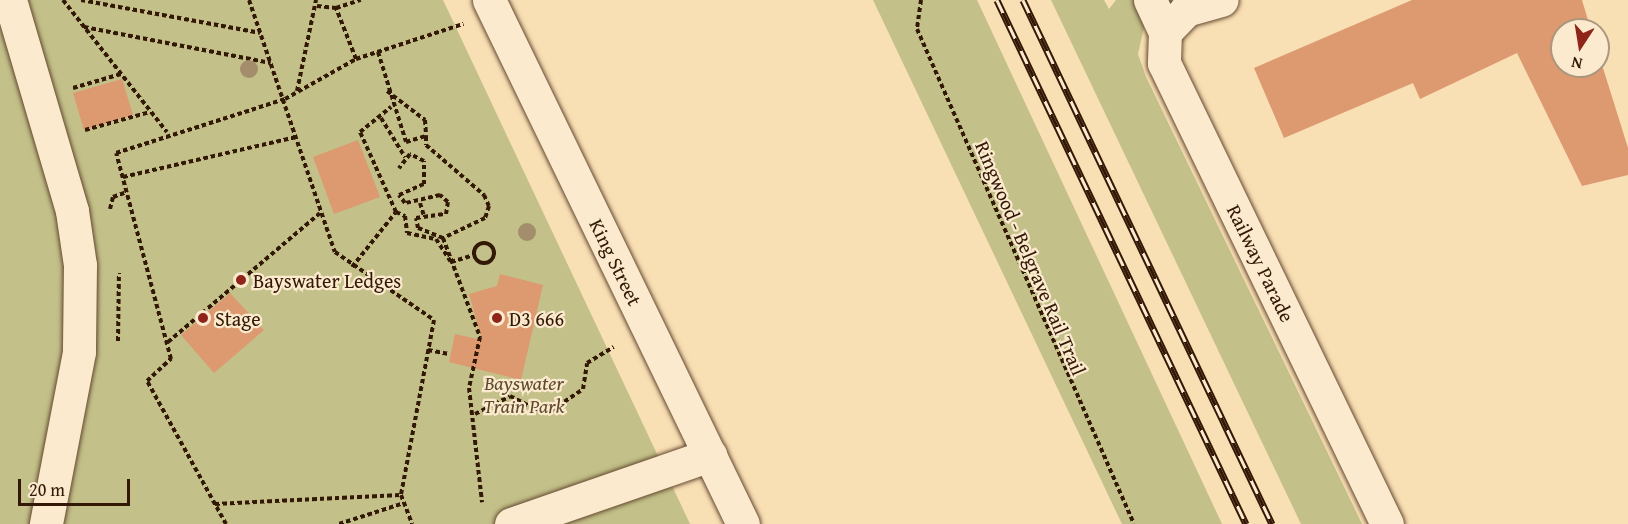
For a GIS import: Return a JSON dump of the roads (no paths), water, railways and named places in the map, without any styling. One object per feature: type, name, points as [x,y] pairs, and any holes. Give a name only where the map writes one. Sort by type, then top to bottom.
[{"type":"street","points":[[10,0],[72,211],[80,265],[79,352],[46,524]]},
{"type":"street","name":"Railway Parade","points":[[1150,0],[1165,32],[1164,63],[1387,524]]},
{"type":"street","points":[[1165,32],[1186,10],[1222,0]]},
{"type":"street","name":"King Street","points":[[492,7],[743,524]]},
{"type":"street","points":[[511,524],[710,455]]},
{"type":"railway","points":[[997,0],[1246,524]]},
{"type":"railway","points":[[1023,0],[1272,524]]},
{"type":"place","name":"Bayswater Ledges","points":[[241,280]]},
{"type":"place","name":"Stage","points":[[203,318]]},
{"type":"place","name":"D3 666","points":[[497,318]]},
{"type":"park label","name":"Bayswater Train Park","points":[[524,394]]}]
